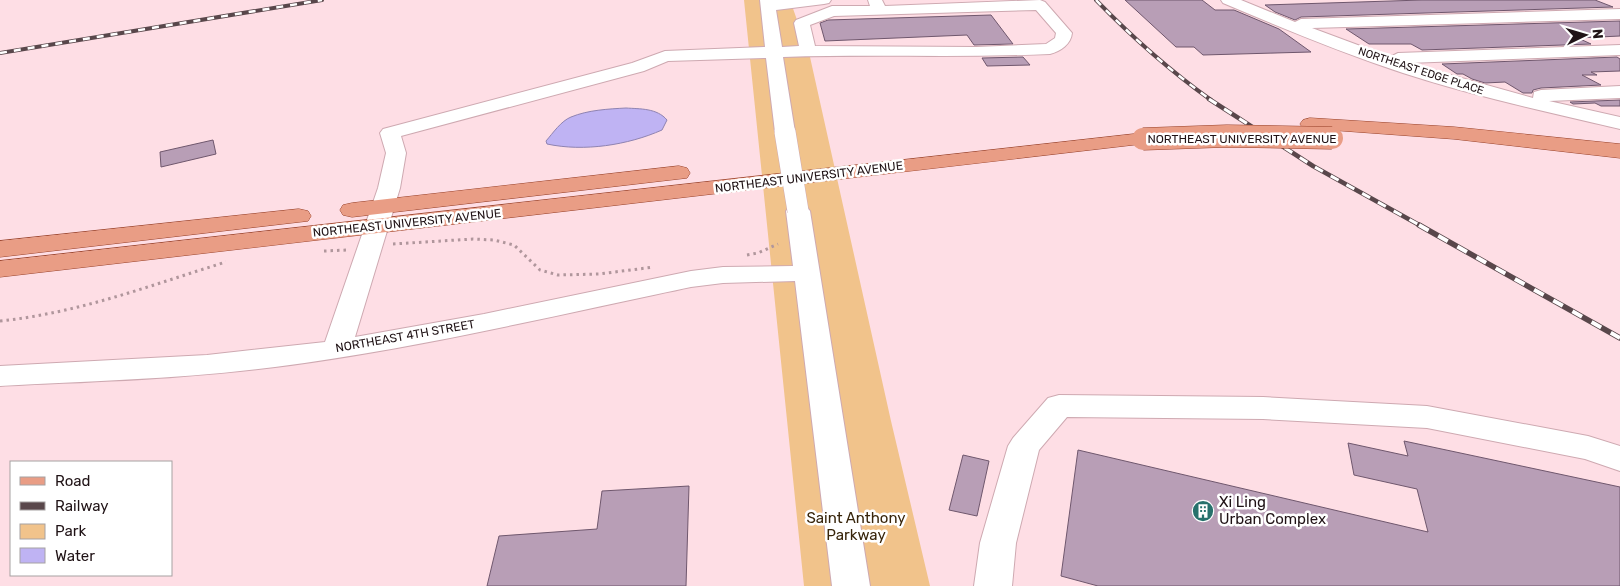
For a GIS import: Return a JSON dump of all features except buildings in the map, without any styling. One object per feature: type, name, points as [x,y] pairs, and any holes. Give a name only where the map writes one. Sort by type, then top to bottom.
[{"type":"main road","name":"NORTHEAST UNIVERSITY AVENUE","points":[[0,249],[378,216],[1064,147],[1209,123],[1310,124],[1454,133],[1620,151]]},
{"type":"main road","name":"NORTHEAST UNIVERSITY AVENUE","points":[[1142,133],[1332,138],[1405,142],[1540,154],[1620,164]]},
{"type":"main road","name":"NORTHEAST UNIVERSITY AVENUE","points":[[0,269],[378,216]]},
{"type":"street","points":[[824,0],[767,3],[851,586]]},
{"type":"street","name":"NORTHEAST EDGE PLACE","points":[[1228,0],[1379,59],[1506,97],[1620,123]]},
{"type":"street","points":[[1562,0],[1620,26]]},
{"type":"street","points":[[337,349],[378,216],[389,188],[396,153],[390,134],[638,67],[665,56],[808,51],[894,50],[976,52],[1050,49],[1063,40],[1064,32],[1040,5],[878,5],[832,11],[802,23],[808,51]]},
{"type":"street","points":[[1288,24],[1620,14]]},
{"type":"street","points":[[1379,59],[1620,50]]},
{"type":"street","points":[[1506,97],[1620,92]]},
{"type":"street","name":"NORTHEAST 4TH STREET","points":[[0,376],[221,363],[337,349],[411,336],[691,279],[723,275],[807,273]]},
{"type":"street","points":[[993,586],[998,543],[1024,446],[1059,406],[1263,408],[1427,417],[1588,448],[1620,459]]},
{"type":"path","points":[[407,242],[484,240],[510,243],[522,250],[538,269],[557,274],[600,273],[662,266]]},
{"type":"path","points":[[738,257],[758,253],[778,244]]},
{"type":"path","points":[[317,250],[337,251]]},
{"type":"path","points":[[0,321],[31,318],[101,303],[233,260]]},
{"type":"green space","name":"Saint Anthony Parkway","points":[[744,0],[790,0],[810,57],[891,421],[930,586],[804,586]]},
{"type":"water","points":[[626,108],[653,111],[667,120],[662,130],[635,140],[606,146],[576,147],[547,144],[546,141],[557,128],[571,117],[591,111]]},
{"type":"railway","points":[[0,53],[322,0]]},
{"type":"railway","points":[[1096,0],[1151,53],[1211,100]]},
{"type":"railway","points":[[1209,99],[1313,166],[1421,226]]},
{"type":"railway","points":[[1419,225],[1620,338]]},
{"type":"place","name":"Xi Ling Urban Complex","points":[[1203,511]]}]
